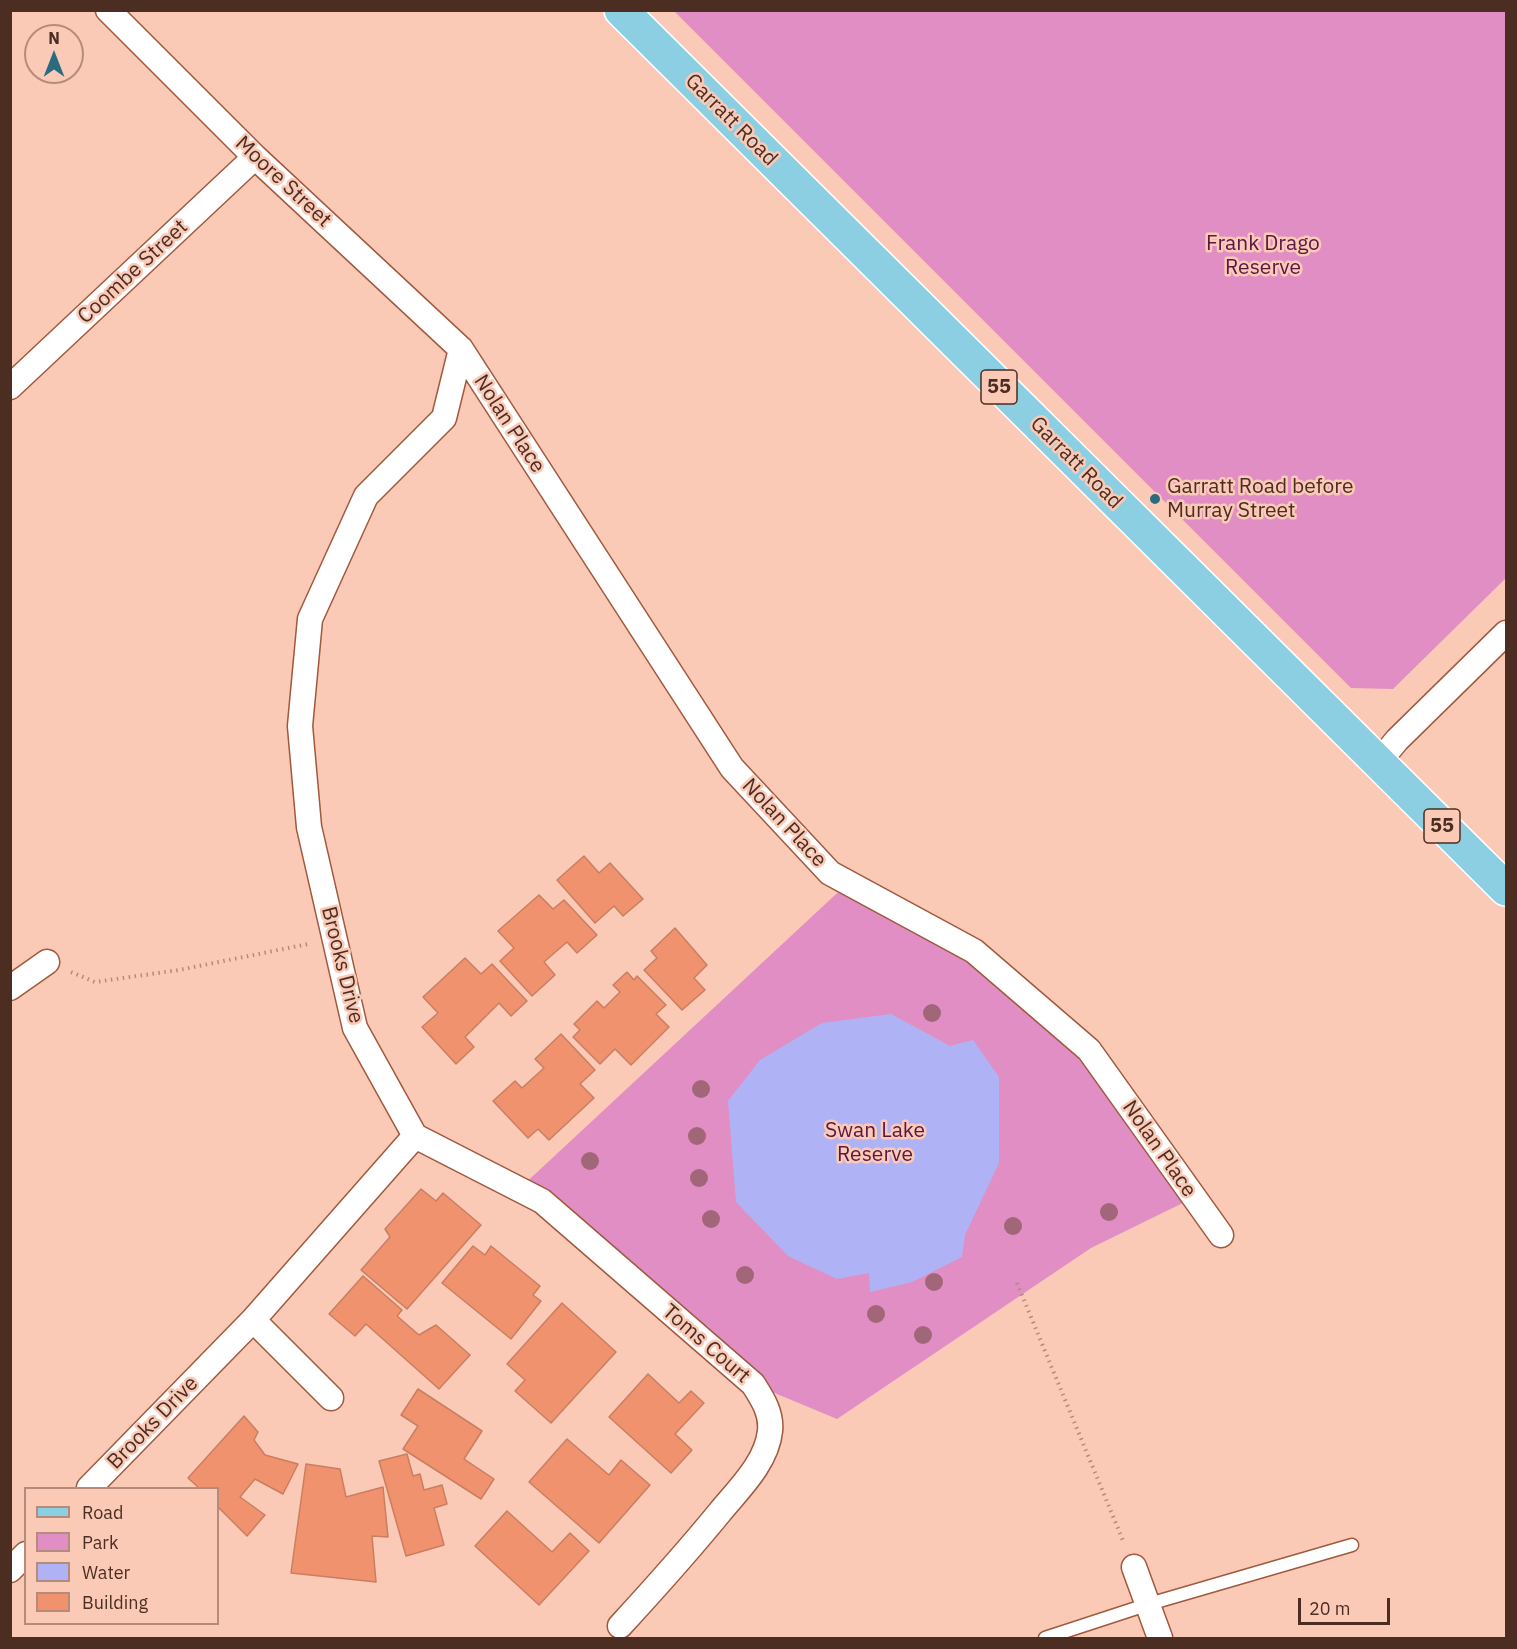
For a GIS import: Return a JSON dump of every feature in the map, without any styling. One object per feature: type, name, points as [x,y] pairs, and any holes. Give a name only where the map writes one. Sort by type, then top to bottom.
[{"type":"main road","name":"Garratt Road","points":[[621,10],[1506,889]]},
{"type":"street","name":"Moore Street","points":[[108,10],[255,157],[461,350]]},
{"type":"street","name":"Coombe Street","points":[[10,387],[255,157]]},
{"type":"street","name":"Brooks Drive","points":[[91,1487],[253,1320],[415,1136],[355,1028],[309,827],[300,726],[310,619],[366,496],[444,418],[461,350]]},
{"type":"street","name":"Nolan Place","points":[[461,350],[732,768],[831,873],[974,951],[1089,1050],[1221,1235]]},
{"type":"street","points":[[1378,763],[1397,740],[1506,633]]},
{"type":"street","points":[[10,988],[47,962]]},
{"type":"street","name":"Toms Court","points":[[415,1136],[542,1201],[753,1384],[767,1406],[770,1430],[764,1452],[745,1481],[691,1548],[620,1626]]},
{"type":"street","points":[[253,1320],[331,1398]]},
{"type":"street","points":[[10,1570],[24,1556]]},
{"type":"street","points":[[1134,1567],[1160,1638]]},
{"type":"lane","points":[[1045,1638],[1352,1545]]},
{"type":"path","points":[[47,962],[95,982],[178,970],[335,939]]},
{"type":"path","points":[[1017,1283],[1134,1567]]},
{"type":"green space","name":"Frank Drago Reserve","points":[[674,11],[1506,11],[1506,578],[1393,689],[1351,688]]},
{"type":"green space","name":"Swan Lake Reserve","points":[[849,882],[974,951],[1089,1050],[1193,1198],[1091,1248],[837,1419],[753,1384],[519,1189]]},
{"type":"water","points":[[891,1014],[950,1046],[973,1040],[999,1077],[999,1163],[965,1235],[962,1257],[912,1282],[870,1292],[869,1273],[837,1279],[788,1256],[736,1202],[728,1101],[760,1060],[822,1023]]},
{"type":"building","points":[[584,856],[599,873],[610,863],[643,899],[623,916],[614,906],[595,923],[557,880]]},
{"type":"building","points":[[539,895],[553,909],[564,900],[597,935],[577,953],[567,942],[544,962],[555,975],[532,996],[500,961],[514,948],[498,931]]},
{"type":"building","points":[[675,928],[707,965],[694,978],[705,990],[682,1010],[644,970],[657,958],[651,951]]},
{"type":"building","points":[[465,958],[481,974],[492,964],[527,1001],[511,1016],[499,1003],[465,1037],[474,1047],[456,1064],[422,1027],[438,1013],[423,997]]},
{"type":"building","points":[[627,972],[634,980],[637,976],[666,1005],[656,1014],[669,1027],[631,1065],[615,1049],[600,1064],[573,1037],[580,1030],[574,1024],[597,1001],[604,1008],[620,992],[613,985]]},
{"type":"building","points":[[561,1034],[595,1070],[580,1084],[594,1098],[549,1140],[538,1129],[528,1138],[493,1101],[515,1081],[522,1088],[544,1068],[535,1059]]},
{"type":"building","points":[[421,1189],[436,1201],[443,1193],[481,1225],[407,1309],[361,1270],[390,1237],[385,1229]]},
{"type":"building","points":[[473,1246],[485,1255],[491,1246],[540,1286],[533,1295],[541,1301],[511,1339],[442,1283]]},
{"type":"building","points":[[363,1276],[402,1310],[397,1316],[419,1335],[436,1325],[470,1355],[439,1389],[366,1324],[355,1336],[329,1314]]},
{"type":"building","points":[[562,1303],[616,1352],[551,1423],[515,1391],[525,1380],[507,1364]]},
{"type":"building","points":[[648,1374],[679,1403],[691,1391],[704,1403],[675,1434],[692,1450],[671,1473],[609,1417]]},
{"type":"building","points":[[418,1389],[482,1431],[464,1459],[494,1479],[481,1499],[403,1449],[418,1426],[401,1415]]},
{"type":"building","points":[[244,1416],[258,1432],[254,1440],[265,1455],[298,1464],[283,1494],[255,1479],[240,1497],[265,1515],[247,1536],[219,1508],[219,1487],[198,1487],[188,1478]]},
{"type":"building","points":[[567,1439],[609,1475],[621,1460],[650,1485],[599,1543],[529,1482]]},
{"type":"building","points":[[407,1454],[413,1476],[420,1474],[424,1490],[442,1485],[447,1504],[434,1508],[444,1545],[406,1556],[379,1461]]},
{"type":"building","points":[[306,1464],[340,1469],[346,1497],[383,1487],[388,1537],[372,1536],[376,1582],[291,1573]]},
{"type":"building","points":[[507,1511],[552,1552],[570,1533],[589,1551],[539,1605],[475,1546]]},
{"type":"place","name":"Garratt Road before Murray Street","points":[[1155,499]]}]
